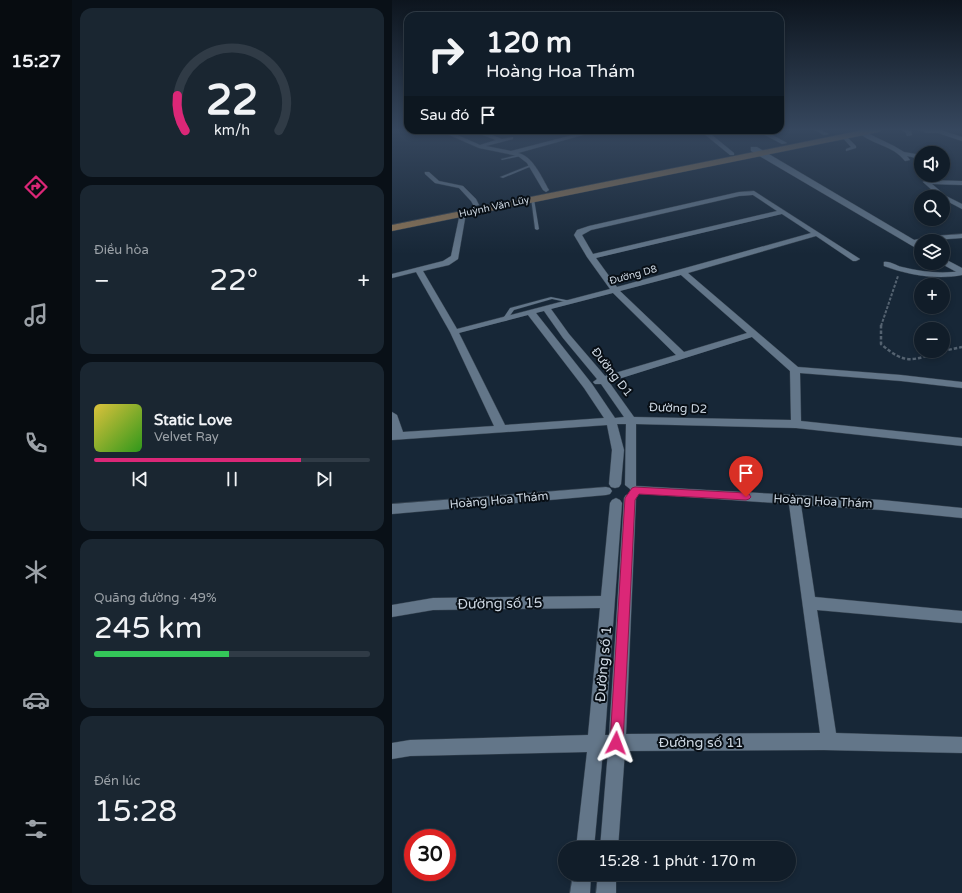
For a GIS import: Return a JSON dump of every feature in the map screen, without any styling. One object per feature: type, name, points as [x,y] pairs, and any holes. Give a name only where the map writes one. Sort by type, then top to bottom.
[{"type":"main road","name":"Huỳnh Văn Lũy","points":[[392,223],[546,190],[650,171]]},
{"type":"main road","name":"Huỳnh Văn Lũy","points":[[392,228],[665,171]]},
{"type":"street","points":[[534,171],[546,190]]},
{"type":"street","points":[[790,171],[912,243],[934,238],[962,236]]},
{"type":"street","points":[[427,173],[437,182],[461,187],[474,200],[476,205]]},
{"type":"street","points":[[962,183],[926,182],[944,197],[962,207]]},
{"type":"street","points":[[683,356],[615,290],[591,257],[578,235],[580,232],[596,226],[747,193],[754,193],[856,260]]},
{"type":"street","points":[[591,257],[782,212]]},
{"type":"street","points":[[392,276],[446,263],[455,257],[463,213]]},
{"type":"street","name":"Đường D8","points":[[454,332],[547,309],[817,234]]},
{"type":"street","points":[[887,264],[900,269],[946,276],[962,272]]},
{"type":"street","points":[[950,265],[962,272]]},
{"type":"street","points":[[419,270],[454,332],[501,428]]},
{"type":"street","points":[[682,272],[795,370],[901,378],[962,385]]},
{"type":"street","name":"Đường D1","points":[[547,309],[566,336],[603,380],[632,420]]},
{"type":"street","points":[[531,313],[588,386],[611,420],[618,450],[610,487],[606,497],[610,501],[628,494],[632,420]]},
{"type":"street","points":[[588,386],[752,334]]},
{"type":"street","points":[[554,341],[566,336]]},
{"type":"street","points":[[795,370],[796,424]]},
{"type":"street","points":[[392,415],[396,436]]},
{"type":"street","name":"Đường D2","points":[[396,436],[611,420],[632,420],[796,424],[962,442]]},
{"type":"street","name":"Hoàng Hoa Thám","points":[[392,509],[610,487],[625,482],[628,494],[882,505],[962,513]]},
{"type":"street","name":"Đường số 1","points":[[586,841],[608,602],[628,494]]},
{"type":"street","name":"Đường số 1","points":[[609,841],[616,743],[628,494]]},
{"type":"street","points":[[794,500],[829,741]]},
{"type":"street","name":"Đường số 15","points":[[392,611],[433,604],[608,602]]},
{"type":"street","points":[[810,603],[962,617]]},
{"type":"street","name":"Đường số 11","points":[[392,751],[410,748],[596,742],[829,741],[962,745]]},
{"type":"street","points":[[580,893],[581,881]]},
{"type":"street","points":[[606,893],[607,881]]},
{"type":"lane","points":[[502,177],[519,171]]},
{"type":"lane","points":[[532,199],[537,229]]},
{"type":"lane","points":[[504,320],[512,309],[518,307],[552,298],[571,302]]},
{"type":"path","points":[[900,269],[890,303],[881,325],[881,344],[892,354],[903,360],[918,358]]},
{"type":"path","points":[[950,349],[962,347]]},
{"type":"route","points":[[616,743],[630,498],[634,494],[635,490],[746,497]]}]
